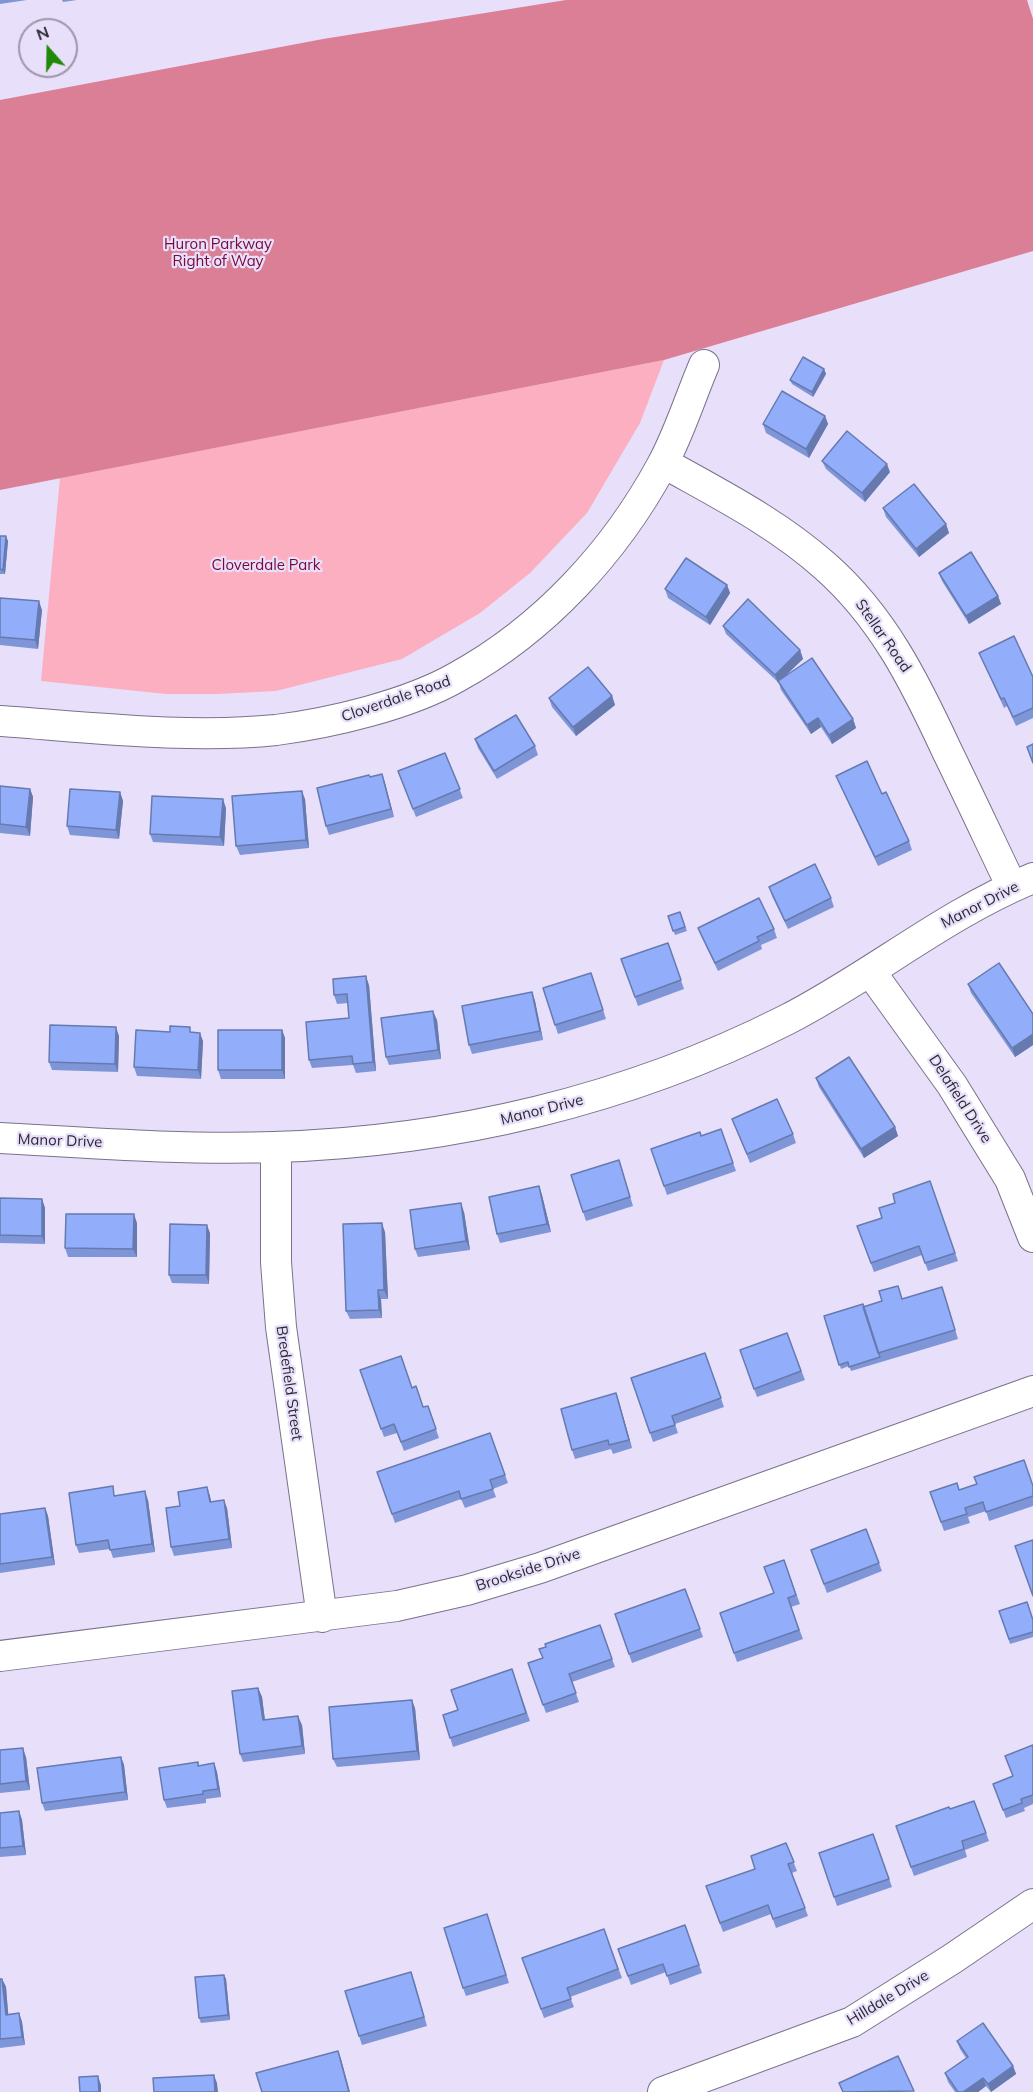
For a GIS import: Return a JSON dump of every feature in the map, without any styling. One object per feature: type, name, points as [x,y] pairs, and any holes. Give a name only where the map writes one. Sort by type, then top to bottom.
[{"type":"street","name":"Cloverdale Road","points":[[0,721],[225,733],[274,730],[346,717],[422,692],[455,678],[480,664],[554,606],[614,543],[664,463],[704,365]]},
{"type":"street","name":"Stellar Road","points":[[664,463],[750,512],[796,542],[842,581],[871,614],[914,680],[1022,882]]},
{"type":"street","name":"Manor Drive","points":[[0,1138],[276,1148],[450,1130],[571,1104],[704,1056],[786,1019],[870,971],[936,927],[1022,882]]},
{"type":"street","name":"Delafield Drive","points":[[870,971],[952,1085],[1010,1179],[1033,1237]]},
{"type":"street","name":"Bredefield Street","points":[[276,1148],[276,1262],[281,1327],[322,1617]]},
{"type":"street","name":"Brookside Drive","points":[[0,1656],[322,1617],[397,1606],[457,1593],[540,1568],[1033,1391]]},
{"type":"street","name":"Hilldale Drive","points":[[663,2092],[852,2022],[952,1959],[1033,1904]]},
{"type":"green space","name":"Huron Parkway Right of Way","points":[[566,0],[1027,0],[1033,19],[1033,251],[664,360],[0,490],[0,100],[323,39]]},
{"type":"green space","name":"Cloverdale Park","points":[[664,360],[640,423],[587,513],[530,573],[480,613],[402,659],[276,691],[166,694],[41,681],[60,478]]},
{"type":"building","points":[[803,357],[824,369],[812,392],[790,380]]},
{"type":"building","points":[[782,391],[825,416],[806,449],[763,424]]},
{"type":"building","points":[[847,431],[887,464],[862,493],[822,461]]},
{"type":"building","points":[[914,484],[946,524],[916,549],[883,508]]},
{"type":"building","points":[[0,536],[6,536],[3,570],[0,569]]},
{"type":"building","points":[[971,552],[998,596],[966,616],[939,573]]},
{"type":"building","points":[[686,558],[727,585],[706,617],[665,589]]},
{"type":"building","points":[[0,598],[39,601],[35,640],[0,637]]},
{"type":"building","points":[[748,599],[800,650],[775,675],[723,626]]},
{"type":"building","points":[[1014,636],[1033,677],[1033,708],[1013,717],[1004,698],[1001,699],[979,653]]},
{"type":"building","points":[[812,658],[853,719],[829,735],[818,718],[807,725],[778,681]]},
{"type":"building","points":[[588,667],[612,696],[573,727],[549,698]]},
{"type":"building","points":[[516,715],[535,746],[494,771],[475,739]]},
{"type":"building","points":[[1033,744],[1033,763],[1027,747]]},
{"type":"building","points":[[445,753],[460,789],[413,809],[398,771]]},
{"type":"building","points":[[867,761],[882,794],[886,792],[909,841],[875,857],[836,776]]},
{"type":"building","points":[[382,774],[391,809],[326,826],[317,788]]},
{"type":"building","points":[[0,786],[30,789],[26,827],[0,824]]},
{"type":"building","points":[[70,789],[120,792],[116,830],[67,826]]},
{"type":"building","points":[[302,791],[306,840],[236,846],[232,796]]},
{"type":"building","points":[[152,796],[223,799],[220,837],[150,834]]},
{"type":"building","points":[[815,864],[831,898],[785,921],[769,887]]},
{"type":"building","points":[[759,898],[774,929],[757,937],[759,941],[715,963],[698,928]]},
{"type":"building","points":[[680,912],[685,927],[673,931],[668,916]]},
{"type":"building","points":[[668,943],[681,980],[635,997],[621,959]]},
{"type":"building","points":[[999,963],[1033,1014],[1033,1034],[1012,1048],[968,984]]},
{"type":"building","points":[[591,973],[603,1010],[555,1025],[543,988]]},
{"type":"building","points":[[366,976],[373,1062],[353,1064],[352,1056],[309,1060],[306,1022],[349,1018],[347,994],[334,995],[333,979]]},
{"type":"building","points":[[532,992],[540,1031],[469,1045],[462,1006]]},
{"type":"building","points":[[433,1011],[438,1050],[386,1057],[381,1018]]},
{"type":"building","points":[[50,1025],[116,1027],[115,1064],[49,1062]]},
{"type":"building","points":[[170,1026],[190,1027],[190,1032],[200,1033],[198,1070],[134,1067],[136,1030],[170,1032]]},
{"type":"building","points":[[218,1030],[282,1030],[282,1070],[218,1070]]},
{"type":"building","points":[[849,1057],[895,1127],[861,1149],[816,1078]]},
{"type":"building","points":[[777,1099],[793,1134],[747,1154],[732,1119]]},
{"type":"building","points":[[721,1129],[733,1163],[664,1186],[651,1149],[700,1132],[701,1136]]},
{"type":"building","points":[[619,1160],[630,1197],[583,1212],[571,1175]]},
{"type":"building","points":[[930,1181],[955,1253],[925,1263],[919,1246],[871,1263],[857,1226],[882,1218],[879,1208],[895,1203],[893,1194]]},
{"type":"building","points":[[539,1186],[547,1224],[497,1234],[489,1197]]},
{"type":"building","points":[[0,1198],[42,1199],[42,1236],[0,1235]]},
{"type":"building","points":[[461,1203],[466,1241],[415,1249],[410,1210]]},
{"type":"building","points":[[66,1214],[134,1214],[133,1249],[65,1248]]},
{"type":"building","points":[[382,1223],[384,1290],[378,1290],[379,1310],[346,1311],[343,1224]]},
{"type":"building","points":[[170,1224],[207,1225],[206,1275],[169,1275]]},
{"type":"building","points":[[898,1286],[902,1299],[942,1287],[955,1330],[878,1353],[863,1307],[882,1301],[879,1291]]},
{"type":"building","points":[[863,1304],[880,1357],[849,1367],[848,1362],[839,1365],[824,1316]]},
{"type":"building","points":[[787,1333],[801,1371],[754,1389],[740,1350]]},
{"type":"building","points":[[705,1353],[721,1398],[672,1416],[675,1425],[650,1433],[631,1378]]},
{"type":"building","points":[[401,1356],[412,1388],[416,1386],[423,1407],[428,1406],[436,1429],[401,1442],[394,1424],[381,1429],[360,1370]]},
{"type":"building","points":[[616,1393],[629,1440],[609,1445],[608,1440],[572,1450],[561,1409]]},
{"type":"building","points":[[490,1433],[505,1475],[490,1480],[493,1489],[461,1499],[459,1491],[392,1514],[377,1472]]},
{"type":"building","points":[[1024,1460],[1033,1486],[1033,1496],[986,1512],[983,1502],[965,1508],[967,1514],[941,1522],[930,1492],[957,1483],[959,1490],[977,1484],[974,1477]]},
{"type":"building","points":[[113,1486],[114,1496],[145,1491],[152,1544],[110,1550],[108,1540],[76,1545],[69,1493]]},
{"type":"building","points":[[207,1487],[210,1502],[224,1500],[229,1539],[171,1547],[166,1508],[180,1506],[178,1492]]},
{"type":"building","points":[[45,1508],[52,1557],[0,1564],[0,1514]]},
{"type":"building","points":[[866,1529],[879,1563],[824,1584],[811,1550]]},
{"type":"building","points":[[1033,1540],[1033,1596],[1015,1546]]},
{"type":"building","points":[[784,1560],[796,1595],[788,1598],[799,1630],[734,1653],[720,1613],[774,1593],[764,1567]]},
{"type":"building","points":[[685,1589],[700,1629],[629,1654],[615,1614]]},
{"type":"building","points":[[1027,1602],[1033,1620],[1033,1632],[1009,1639],[999,1611]]},
{"type":"building","points":[[600,1625],[612,1659],[569,1674],[576,1693],[543,1705],[528,1663],[543,1658],[539,1649],[546,1647],[545,1644]]},
{"type":"building","points":[[512,1669],[526,1713],[450,1738],[443,1715],[458,1710],[451,1690]]},
{"type":"building","points":[[258,1688],[263,1720],[298,1716],[302,1746],[240,1754],[232,1691]]},
{"type":"building","points":[[412,1700],[417,1751],[333,1759],[329,1707]]},
{"type":"building","points":[[1033,1745],[1033,1795],[1021,1799],[1022,1803],[1003,1810],[993,1784],[1013,1776],[1005,1756]]},
{"type":"building","points":[[23,1748],[26,1781],[0,1784],[0,1750]]},
{"type":"building","points":[[121,1757],[125,1792],[42,1803],[37,1768]]},
{"type":"building","points":[[198,1762],[198,1766],[214,1763],[218,1789],[203,1791],[203,1794],[164,1800],[159,1768]]},
{"type":"building","points":[[974,1801],[986,1833],[962,1841],[964,1849],[911,1867],[896,1826],[949,1807],[950,1809]]},
{"type":"building","points":[[19,1811],[23,1846],[0,1848],[0,1813]]},
{"type":"building","points":[[873,1834],[889,1879],[834,1897],[819,1853]]},
{"type":"building","points":[[786,1843],[794,1862],[788,1864],[805,1908],[773,1919],[768,1905],[720,1923],[706,1886],[755,1869],[751,1856]]},
{"type":"building","points":[[487,1914],[506,1975],[463,1988],[444,1928]]},
{"type":"building","points":[[685,1925],[699,1965],[667,1976],[663,1964],[628,1976],[618,1949]]},
{"type":"building","points":[[604,1929],[618,1969],[567,1988],[571,1999],[541,2009],[522,1958]]},
{"type":"building","points":[[411,1972],[424,2017],[359,2036],[345,1991]]},
{"type":"building","points":[[224,1975],[228,2015],[199,2018],[195,1977]]},
{"type":"building","points":[[0,1979],[2,1979],[6,2015],[19,2013],[22,2037],[0,2039]]},
{"type":"building","points":[[983,2023],[1013,2066],[988,2084],[983,2078],[963,2092],[958,2092],[945,2073],[968,2057],[957,2041]]},
{"type":"building","points":[[338,2051],[349,2092],[262,2092],[256,2073]]},
{"type":"building","points":[[898,2056],[914,2091],[843,2092],[839,2083]]},
{"type":"building","points":[[214,2075],[215,2092],[154,2092],[153,2078]]},
{"type":"building","points":[[98,2076],[99,2092],[80,2092],[79,2077]]}]
